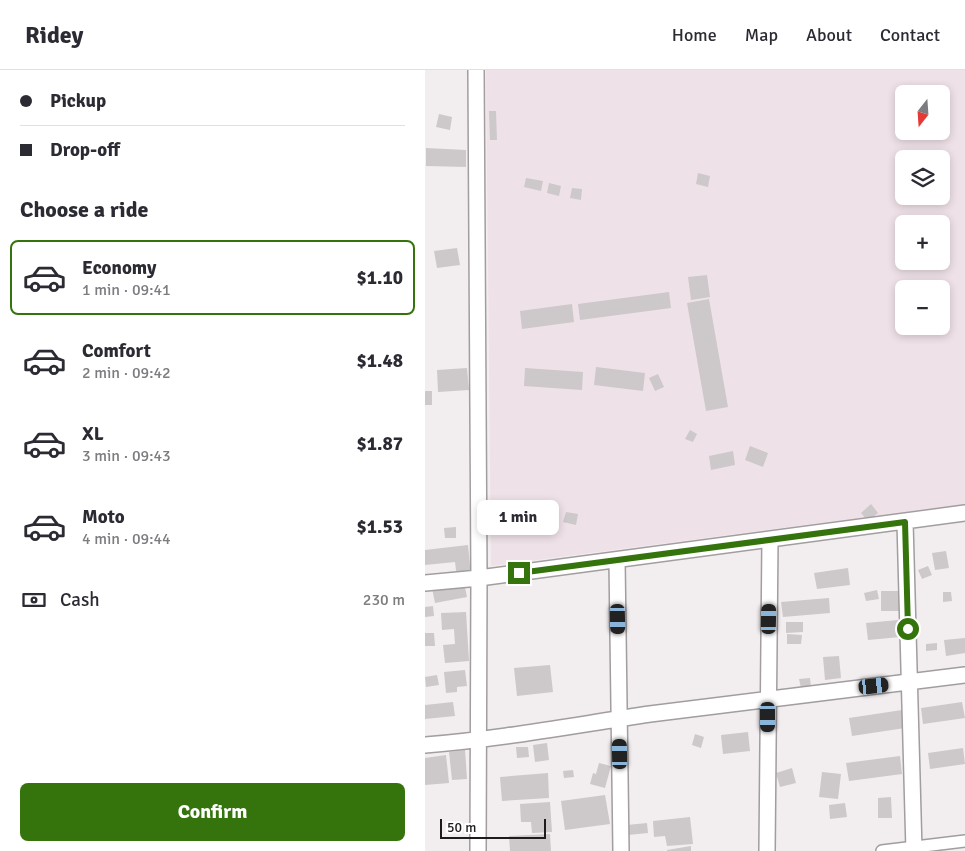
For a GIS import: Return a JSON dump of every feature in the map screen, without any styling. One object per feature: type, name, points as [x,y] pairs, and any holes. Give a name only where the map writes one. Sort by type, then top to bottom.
[{"type":"street","points":[[476,70],[479,578],[478,851]]},
{"type":"street","points":[[425,583],[479,578],[770,540],[965,512]]},
{"type":"street","points":[[905,522],[914,849]]},
{"type":"street","points":[[767,851],[770,540]]},
{"type":"street","points":[[617,560],[621,851]]},
{"type":"street","points":[[425,745],[479,741],[768,698],[965,675]]},
{"type":"street","points":[[882,851],[914,849],[965,841]]},
{"type":"shaded area","points":[[486,70],[965,70],[965,504],[491,566]]},
{"type":"building","points":[[489,111],[496,111],[497,140],[490,140]]},
{"type":"building","points":[[439,114],[452,117],[450,130],[436,127]]},
{"type":"building","points":[[426,148],[466,150],[466,167],[426,166]]},
{"type":"building","points":[[698,173],[710,176],[708,187],[696,184]]},
{"type":"building","points":[[526,178],[543,181],[541,191],[524,187]]},
{"type":"building","points":[[549,183],[561,186],[559,196],[547,193]]},
{"type":"building","points":[[572,188],[582,189],[581,200],[570,198]]},
{"type":"building","points":[[457,248],[460,265],[437,268],[434,251]]},
{"type":"building","points":[[707,275],[710,297],[691,300],[688,277]]},
{"type":"building","points":[[669,292],[671,308],[580,320],[578,304]]},
{"type":"building","points":[[709,299],[728,407],[706,411],[687,303]]},
{"type":"building","points":[[572,304],[574,322],[522,329],[520,311]]},
{"type":"building","points":[[596,367],[645,373],[643,391],[594,385]]},
{"type":"building","points":[[467,368],[469,390],[438,392],[437,370]]},
{"type":"building","points":[[525,368],[583,372],[582,390],[524,386]]},
{"type":"building","points":[[658,374],[664,387],[655,391],[649,378]]},
{"type":"building","points":[[425,391],[432,391],[432,405],[425,405]]},
{"type":"building","points":[[690,430],[697,434],[693,442],[685,439]]},
{"type":"building","points":[[750,446],[768,453],[763,467],[745,460]]},
{"type":"building","points":[[733,451],[735,465],[711,470],[709,456]]},
{"type":"building","points":[[871,504],[878,513],[868,521],[861,513]]},
{"type":"building","points":[[544,507],[556,510],[554,520],[542,518]]},
{"type":"building","points":[[566,512],[578,514],[576,525],[563,522]]},
{"type":"building","points":[[456,527],[456,538],[445,538],[444,528]]},
{"type":"building","points":[[468,545],[471,576],[457,578],[455,562],[425,565],[425,550]]},
{"type":"building","points":[[946,551],[949,568],[935,570],[932,553]]},
{"type":"building","points":[[928,566],[932,575],[922,579],[918,570]]},
{"type":"building","points":[[848,568],[850,585],[817,589],[814,573]]},
{"type":"building","points":[[464,582],[467,597],[435,603],[432,588]]},
{"type":"building","points":[[877,590],[879,599],[866,601],[864,593]]},
{"type":"building","points":[[881,591],[901,591],[901,611],[881,611]]},
{"type":"building","points":[[943,592],[951,592],[952,601],[943,602]]},
{"type":"building","points":[[829,598],[830,613],[783,617],[781,602]]},
{"type":"building","points":[[433,606],[434,616],[425,617],[425,607]]},
{"type":"building","points":[[466,612],[469,661],[445,663],[443,645],[455,644],[454,629],[442,630],[441,613]]},
{"type":"building","points":[[898,620],[900,637],[868,640],[866,623]]},
{"type":"building","points":[[786,622],[803,622],[803,632],[786,633]]},
{"type":"building","points":[[425,633],[434,633],[435,646],[425,646]]},
{"type":"building","points":[[787,634],[802,635],[801,644],[787,644]]},
{"type":"building","points":[[965,638],[965,653],[946,656],[944,640]]},
{"type":"building","points":[[937,643],[937,650],[926,651],[926,644]]},
{"type":"building","points":[[839,656],[841,678],[825,680],[823,657]]},
{"type":"building","points":[[550,665],[553,692],[517,696],[514,668]]},
{"type":"building","points":[[465,670],[467,686],[457,687],[457,692],[446,693],[444,672]]},
{"type":"building","points":[[437,675],[439,685],[426,687],[425,677]]},
{"type":"building","points":[[810,678],[811,687],[801,688],[799,679]]},
{"type":"building","points":[[453,702],[455,716],[425,719],[425,705]]},
{"type":"building","points":[[962,702],[965,718],[923,724],[921,708]]},
{"type":"building","points":[[902,710],[905,728],[852,736],[849,718]]},
{"type":"building","points":[[748,732],[750,751],[723,754],[721,735]]},
{"type":"building","points":[[695,734],[704,737],[701,748],[692,745]]},
{"type":"building","points":[[547,743],[549,760],[535,762],[533,745]]},
{"type":"building","points":[[516,747],[528,747],[529,757],[517,758]]},
{"type":"building","points":[[963,748],[965,764],[930,769],[928,753]]},
{"type":"building","points":[[465,750],[467,779],[452,780],[449,752]]},
{"type":"building","points":[[446,755],[449,783],[425,785],[425,758]]},
{"type":"building","points":[[900,756],[902,774],[849,781],[846,763]]},
{"type":"building","points":[[599,763],[611,766],[605,788],[590,784],[593,773],[596,774]]},
{"type":"building","points":[[792,768],[796,783],[780,787],[776,773]]},
{"type":"building","points":[[573,770],[574,777],[564,778],[563,771]]},
{"type":"building","points":[[822,772],[841,774],[838,799],[819,797]]},
{"type":"building","points":[[548,773],[549,798],[502,801],[500,777]]},
{"type":"building","points":[[605,795],[610,824],[565,830],[561,801]]},
{"type":"building","points":[[891,797],[892,818],[878,818],[878,798]]},
{"type":"building","points":[[550,802],[552,832],[532,833],[531,822],[521,822],[520,804]]},
{"type":"building","points":[[845,803],[847,817],[830,819],[829,805]]},
{"type":"building","points":[[690,817],[693,844],[667,846],[665,836],[654,837],[653,821]]},
{"type":"building","points":[[647,823],[648,833],[628,835],[627,825]]},
{"type":"building","points":[[550,834],[551,851],[510,851],[509,836]]},
{"type":"building","points":[[691,846],[691,851],[667,851],[667,850]]},
{"type":"route","points":[[519,573],[905,522],[908,629]]}]
